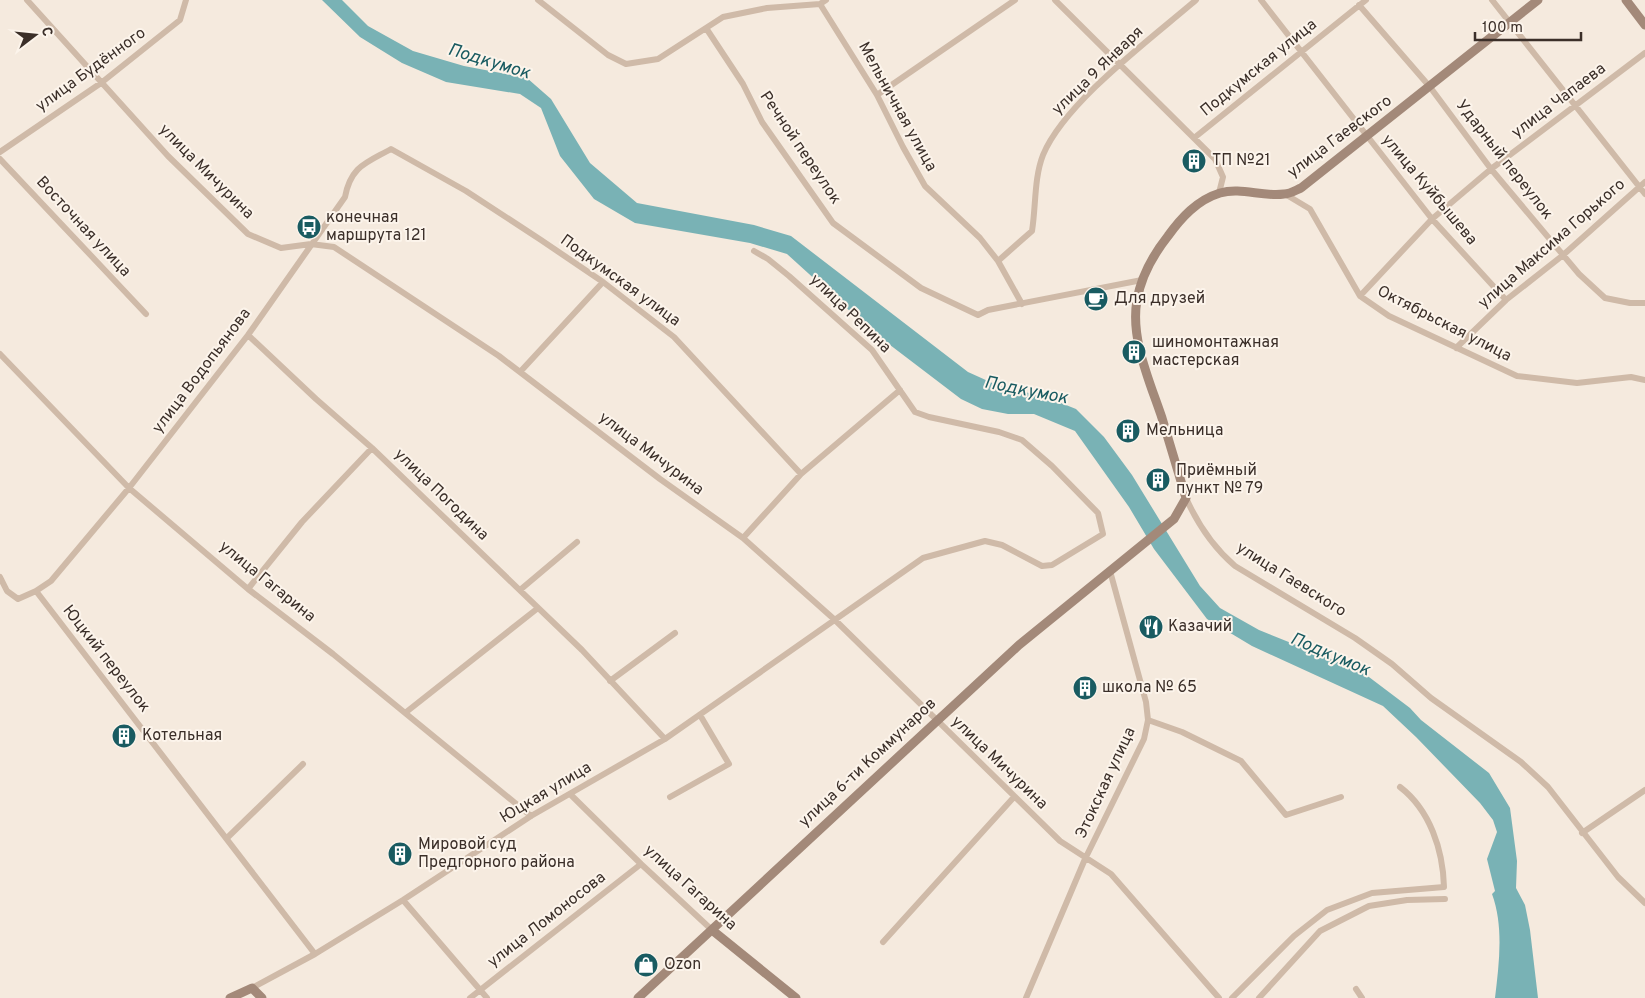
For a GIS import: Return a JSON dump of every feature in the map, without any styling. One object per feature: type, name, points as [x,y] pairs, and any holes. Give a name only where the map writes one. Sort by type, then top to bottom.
[{"type":"main road","name":"улица Гаевского","points":[[1186,498],[1140,349],[1136,320],[1137,302],[1142,280],[1152,259],[1180,220],[1197,204],[1219,194],[1236,190],[1264,194],[1285,194],[1302,188],[1538,0]]},
{"type":"main road","points":[[1626,0],[1645,25]]},
{"type":"main road","name":"улица 6-ти Коммунаров","points":[[638,998],[1019,645],[1174,520],[1186,498]]},
{"type":"main road","name":"улица Гагарина","points":[[712,930],[796,998]]},
{"type":"main road","points":[[230,998],[252,988],[262,998]]},
{"type":"street","name":"улица Мичурина","points":[[27,0],[168,156],[248,234],[281,248],[311,244],[334,247],[520,372],[660,479],[743,538],[835,620],[1060,842],[1111,874],[1219,998]]},
{"type":"street","name":"улица Будённого","points":[[0,152],[101,83],[180,20],[186,0]]},
{"type":"street","points":[[538,0],[608,56],[626,64],[658,60],[723,17],[767,8],[823,2]]},
{"type":"street","points":[[877,95],[1015,0]]},
{"type":"street","points":[[1055,0],[1215,159],[1223,177],[1219,194]]},
{"type":"street","name":"улица 9 Января","points":[[998,261],[1032,231],[1037,177],[1043,156],[1056,131],[1119,65],[1196,0]]},
{"type":"street","name":"улица Куйбышева","points":[[1261,0],[1432,219],[1506,300]]},
{"type":"street","name":"Подкумская улица","points":[[1194,138],[1366,0]]},
{"type":"street","points":[[1492,0],[1576,106],[1642,185],[1645,194]]},
{"type":"street","name":"Мельничная улица","points":[[823,2],[877,95],[903,147],[926,186],[980,238],[998,261]]},
{"type":"street","name":"Ударный переулок","points":[[1359,5],[1430,87],[1491,169],[1578,274],[1605,298],[1630,303],[1645,303]]},
{"type":"street","name":"Речной переулок","points":[[706,28],[743,84],[762,122],[833,223],[921,288],[978,315],[988,310],[1142,280]]},
{"type":"street","name":"улица Чапаева","points":[[1360,296],[1432,219],[1491,169],[1645,53]]},
{"type":"street","name":"Подкумская улица","points":[[391,149],[466,191],[604,282],[674,337],[801,474]]},
{"type":"street","name":"улица Водопьянова","points":[[0,577],[7,591],[18,599],[36,591],[51,581],[129,488],[248,335],[345,197],[348,180],[357,169],[391,149]]},
{"type":"street","name":"Восточная улица","points":[[0,159],[146,314]]},
{"type":"street","name":"улица Максима Горького","points":[[1456,348],[1506,300],[1562,256],[1642,185]]},
{"type":"street","name":"Октябрьская улица","points":[[1285,194],[1310,209],[1360,296],[1389,316],[1517,376],[1577,383],[1631,377],[1645,380]]},
{"type":"street","name":"улица Репина","points":[[754,251],[768,259],[789,276],[872,350],[915,412],[929,417],[999,432],[1022,440],[1052,466],[1098,513],[1103,534]]},
{"type":"street","points":[[998,261],[1022,304]]},
{"type":"street","points":[[520,372],[604,282]]},
{"type":"street","name":"улица Погодина","points":[[248,335],[316,399],[372,448],[582,650],[665,739]]},
{"type":"street","name":"улица Гагарина","points":[[0,354],[129,488],[248,589],[333,654],[531,816]]},
{"type":"street","points":[[743,538],[801,474],[900,390]]},
{"type":"street","points":[[248,589],[302,522],[372,448]]},
{"type":"street","name":"улица Гаевского","points":[[1186,498],[1205,535],[1219,552],[1235,566],[1355,638],[1392,664],[1431,698],[1492,739],[1521,762],[1548,787],[1618,877],[1645,902]]},
{"type":"street","name":"Юцкая улица","points":[[252,988],[315,954],[403,900],[531,816],[665,739],[923,558],[985,541],[1002,545],[1042,566],[1052,565],[1103,534]]},
{"type":"street","points":[[520,590],[577,542]]},
{"type":"street","name":"Этокская улица","points":[[1026,998],[1085,859],[1144,739],[1148,720],[1146,702],[1110,571]]},
{"type":"street","name":"Юцкий переулок","points":[[36,591],[315,954]]},
{"type":"street","points":[[405,713],[538,608]]},
{"type":"street","points":[[610,681],[675,633]]},
{"type":"street","points":[[670,797],[728,764],[700,715]]},
{"type":"street","points":[[1148,720],[1182,732],[1241,761],[1286,815],[1341,797]]},
{"type":"street","points":[[227,838],[303,764]]},
{"type":"street","points":[[1232,998],[1294,936],[1327,910],[1372,893],[1444,886],[1444,870],[1437,839],[1414,797],[1400,787]]},
{"type":"street","points":[[1582,833],[1645,790]]},
{"type":"street","name":"улица Гагарина","points":[[570,794],[712,930]]},
{"type":"street","points":[[883,942],[1014,797]]},
{"type":"street","name":"улица Ломоносова","points":[[470,998],[641,864]]},
{"type":"street","points":[[403,900],[486,998]]},
{"type":"street","points":[[1259,998],[1320,931],[1368,906],[1408,900],[1445,900]]},
{"type":"street","points":[[1356,989],[1362,998]]},
{"type":"water","points":[[322,0],[342,0],[368,26],[413,51],[464,66],[527,78],[551,99],[590,163],[637,203],[754,225],[791,236],[968,372],[999,386],[1046,397],[1076,409],[1104,437],[1132,475],[1200,586],[1220,608],[1259,630],[1361,671],[1410,708],[1421,720],[1489,773],[1510,808],[1517,861],[1516,888],[1525,905],[1530,930],[1538,998],[1495,998],[1499,959],[1499,932],[1496,907],[1492,894],[1495,891],[1487,859],[1497,832],[1493,820],[1480,803],[1383,706],[1252,646],[1207,619],[1154,549],[1129,507],[1075,431],[1034,414],[1008,414],[982,409],[961,399],[873,332],[787,254],[750,243],[635,223],[594,199],[560,156],[541,108],[520,94],[446,82],[402,63],[360,37]]},
{"type":"place","name":"ТП №21","points":[[1194,161]]},
{"type":"place","name":"конечная маршрута 121","points":[[309,227]]},
{"type":"place","name":"Для друзей","points":[[1096,299]]},
{"type":"place","name":"шиномонтажная мастерская","points":[[1134,352]]},
{"type":"place","name":"Мельница","points":[[1128,431]]},
{"type":"place","name":"Приёмный пункт № 79","points":[[1158,480]]},
{"type":"place","name":"Казачий","points":[[1151,627]]},
{"type":"place","name":"школа № 65","points":[[1085,688]]},
{"type":"place","name":"Котельная","points":[[124,736]]},
{"type":"place","name":"Мировой суд Предгорного района","points":[[400,854]]},
{"type":"place","name":"Ozon","points":[[646,965]]},
{"type":"water label","name":"Подкумок","points":[[489,62]]},
{"type":"water label","name":"Подкумок","points":[[1026,391]]},
{"type":"water label","name":"Подкумок","points":[[1330,655]]}]
